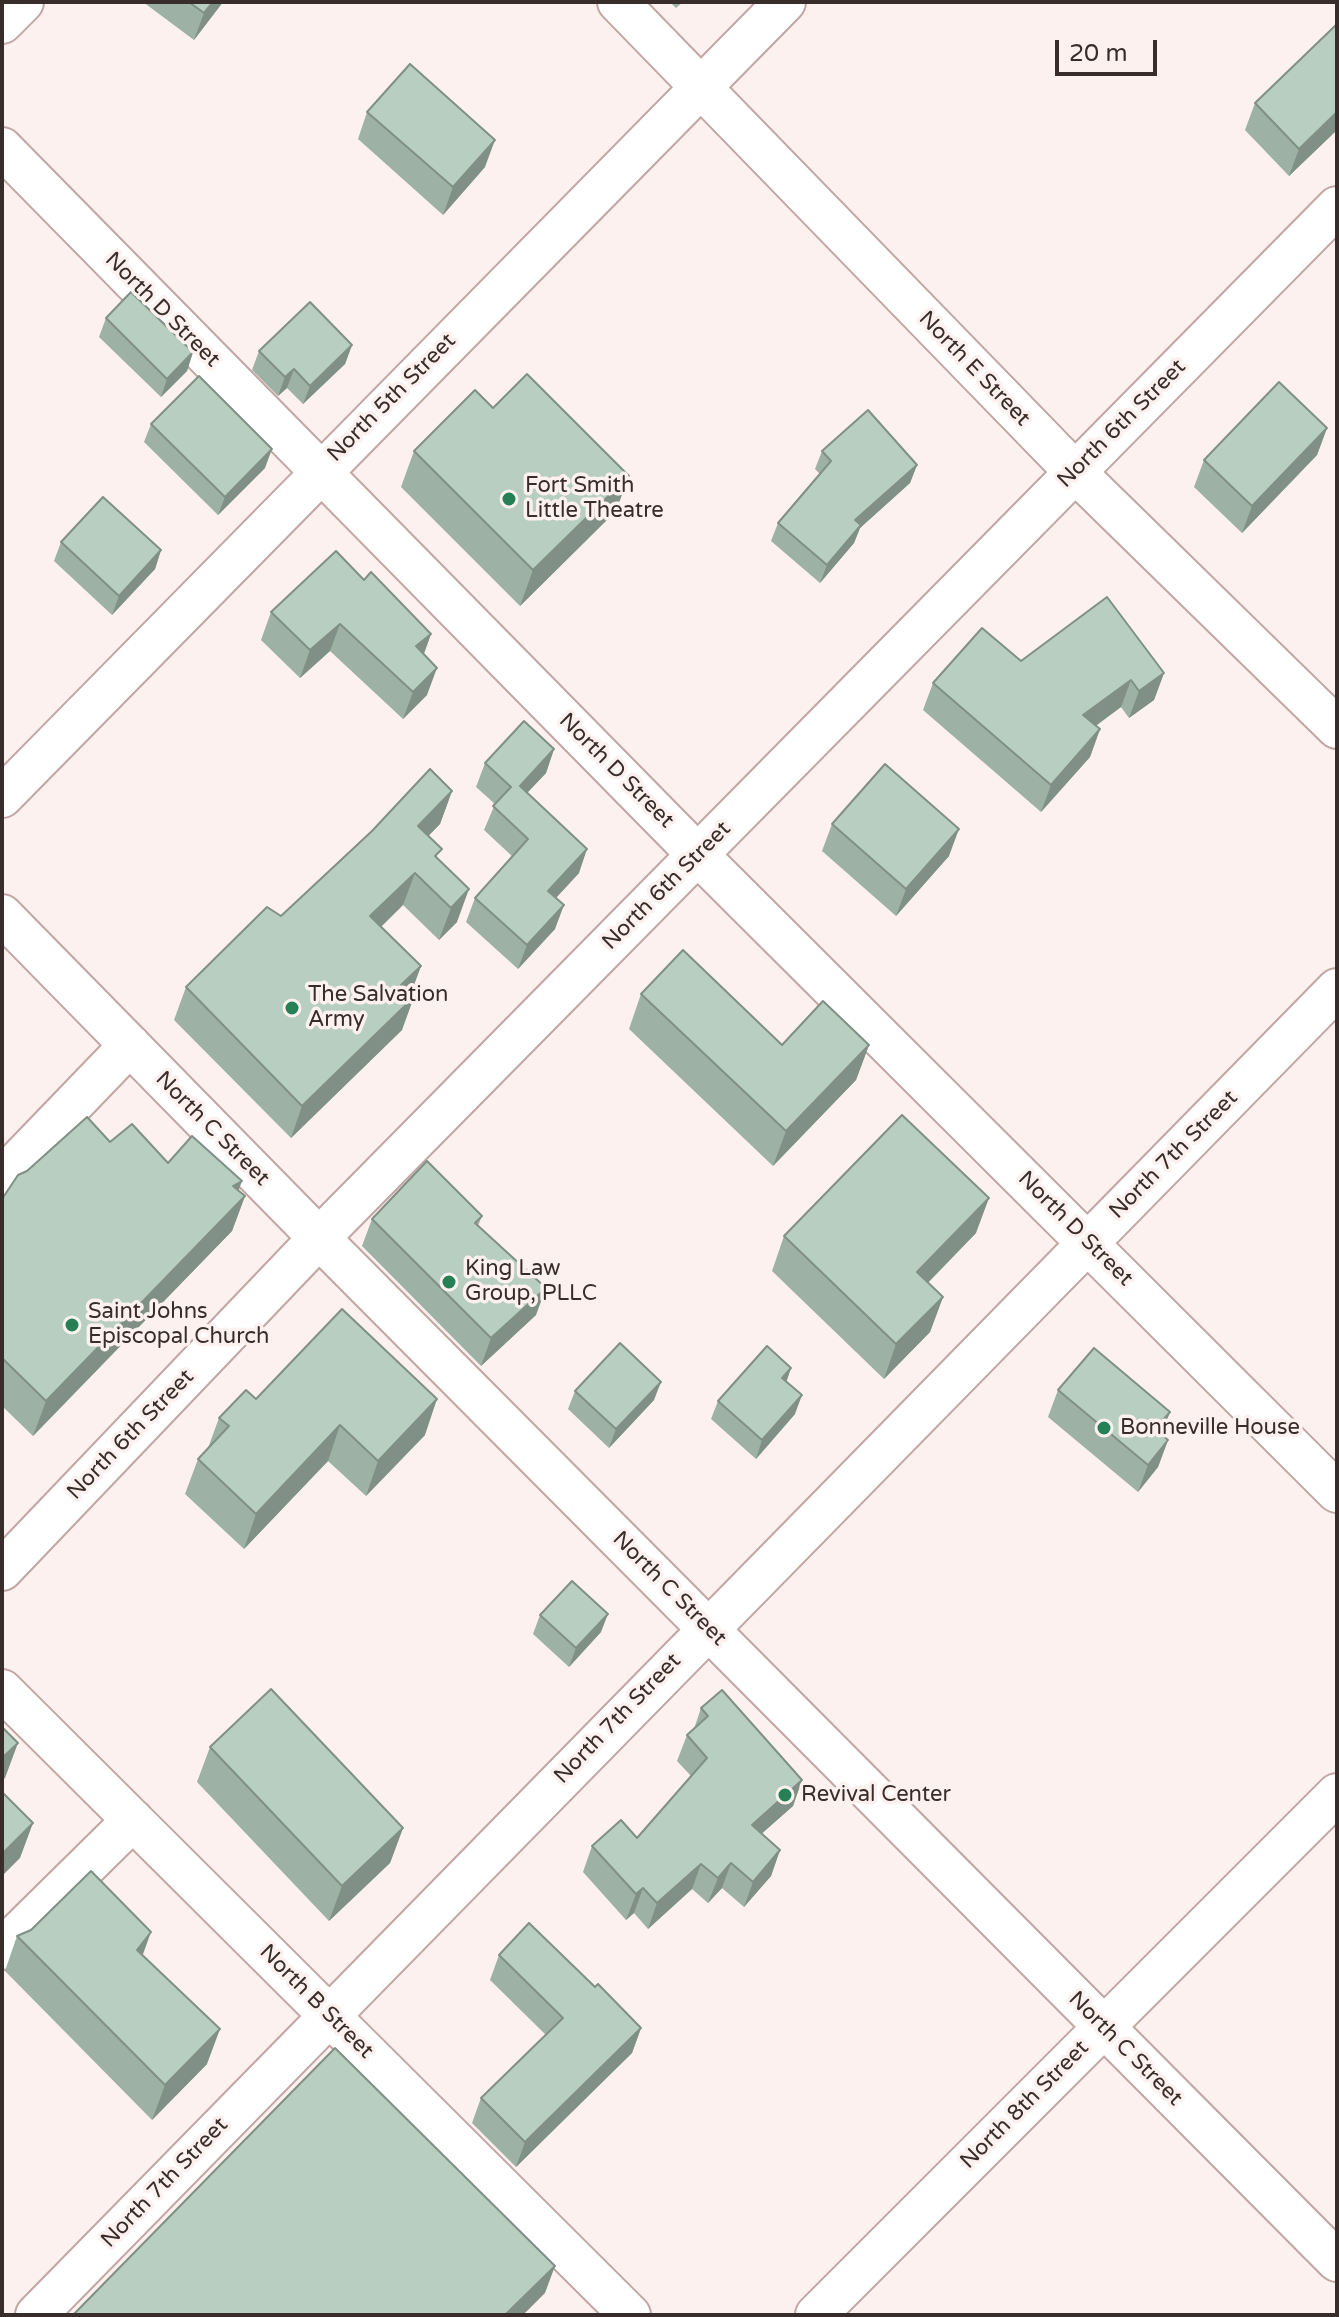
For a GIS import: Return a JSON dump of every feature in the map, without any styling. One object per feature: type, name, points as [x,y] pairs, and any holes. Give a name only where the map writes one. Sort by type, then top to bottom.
[{"type":"street","points":[[2,23],[23,2]]},
{"type":"street","name":"North E Street","points":[[618,2],[1075,472],[1337,728]]},
{"type":"street","name":"North 5th Street","points":[[2,797],[785,2]]},
{"type":"street","name":"North D Street","points":[[2,148],[698,855],[1337,1492]]},
{"type":"street","name":"North 6th Street","points":[[2,1570],[319,1238],[1337,207]]},
{"type":"street","name":"North C Street","points":[[2,915],[1337,2261]]},
{"type":"street","name":"North 7th Street","points":[[36,2315],[1337,989]]},
{"type":"street","points":[[2,1178],[130,1045]]},
{"type":"street","name":"North B Street","points":[[2,1690],[630,2315]]},
{"type":"street","name":"North 8th Street","points":[[816,2315],[1337,1794]]},
{"type":"street","points":[[2,1949],[133,1820]]},
{"type":"building","points":[[189,2],[213,2],[204,13]]},
{"type":"building","points":[[1337,24],[1337,112],[1299,149],[1255,103]]},
{"type":"building","points":[[410,64],[495,140],[453,187],[367,112]]},
{"type":"building","points":[[131,292],[193,352],[167,379],[106,318]]},
{"type":"building","points":[[310,302],[352,345],[310,386],[294,369],[285,377],[259,351]]},
{"type":"building","name":"Fort Smith Little Theatre","points":[[527,374],[629,476],[533,570],[414,451],[475,390],[493,408]]},
{"type":"building","points":[[199,376],[272,449],[225,497],[151,424]]},
{"type":"building","points":[[1279,382],[1327,428],[1252,506],[1204,460]]},
{"type":"building","points":[[868,410],[917,465],[855,520],[861,525],[827,565],[778,523],[831,461],[822,451]]},
{"type":"building","points":[[103,497],[161,550],[119,596],[61,542]]},
{"type":"building","points":[[336,551],[364,580],[371,572],[431,634],[416,646],[437,668],[413,692],[340,624],[310,650],[271,612]]},
{"type":"building","points":[[1107,597],[1164,673],[1139,691],[1131,680],[1083,715],[1100,729],[1051,785],[933,683],[982,628],[1021,661]]},
{"type":"building","points":[[524,721],[554,749],[520,786],[587,849],[548,891],[564,905],[527,945],[475,898],[528,839],[493,806],[511,787],[485,763]]},
{"type":"building","points":[[885,764],[959,829],[906,889],[832,824]]},
{"type":"building","name":"The Salvation Army","points":[[430,769],[452,791],[418,826],[442,849],[435,856],[469,889],[451,908],[415,873],[370,916],[421,966],[401,985],[414,997],[302,1106],[186,987],[267,907],[281,916],[372,831]]},
{"type":"building","points":[[683,950],[782,1045],[823,1001],[869,1045],[786,1131],[641,994]]},
{"type":"building","points":[[902,1115],[989,1198],[917,1272],[943,1297],[896,1344],[784,1236]]},
{"type":"building","name":"Saint Johns Episcopal Church","points":[[87,1117],[110,1142],[132,1124],[168,1163],[192,1136],[242,1181],[233,1186],[245,1196],[46,1401],[2,1358],[2,1199],[18,1175],[27,1171]]},
{"type":"building","name":"King Law Group, PLLC","points":[[427,1161],[482,1216],[475,1223],[546,1288],[491,1338],[372,1219]]},
{"type":"building","points":[[342,1309],[437,1399],[378,1461],[340,1425],[256,1514],[198,1459],[229,1426],[219,1418],[246,1390],[256,1399]]},
{"type":"building","points":[[620,1343],[661,1382],[616,1429],[575,1391]]},
{"type":"building","points":[[767,1346],[791,1368],[782,1378],[802,1395],[762,1440],[718,1401]]},
{"type":"building","points":[[1094,1348],[1170,1412],[1155,1429],[1168,1440],[1148,1465],[1058,1390]]},
{"type":"building","points":[[572,1581],[608,1614],[576,1648],[540,1615]]},
{"type":"building","points":[[271,1689],[403,1828],[342,1886],[210,1747]]},
{"type":"building","points":[[722,1690],[802,1780],[752,1825],[780,1850],[753,1882],[731,1863],[718,1878],[701,1864],[657,1903],[643,1888],[636,1894],[592,1846],[621,1820],[637,1838],[707,1758],[687,1735],[708,1716],[701,1708]]},
{"type":"building","points":[[2,1727],[18,1743],[2,1758]]},
{"type":"building","points":[[2,1792],[33,1823],[2,1854]]},
{"type":"building","points":[[91,1871],[151,1932],[137,1950],[220,2029],[165,2085],[17,1936],[31,1930]]},
{"type":"building","points":[[529,1923],[595,1987],[598,1984],[641,2028],[525,2142],[481,2098],[563,2018],[499,1955]]},
{"type":"building","points":[[335,2048],[555,2266],[505,2315],[73,2315]]},
{"type":"place","name":"Fort Smith Little Theatre","points":[[509,499]]},
{"type":"place","name":"The Salvation Army","points":[[292,1008]]},
{"type":"place","name":"King Law Group, PLLC","points":[[449,1282]]},
{"type":"place","name":"Saint Johns Episcopal Church","points":[[72,1325]]},
{"type":"place","name":"Bonneville House","points":[[1104,1428]]},
{"type":"place","name":"Revival Center","points":[[785,1795]]}]
